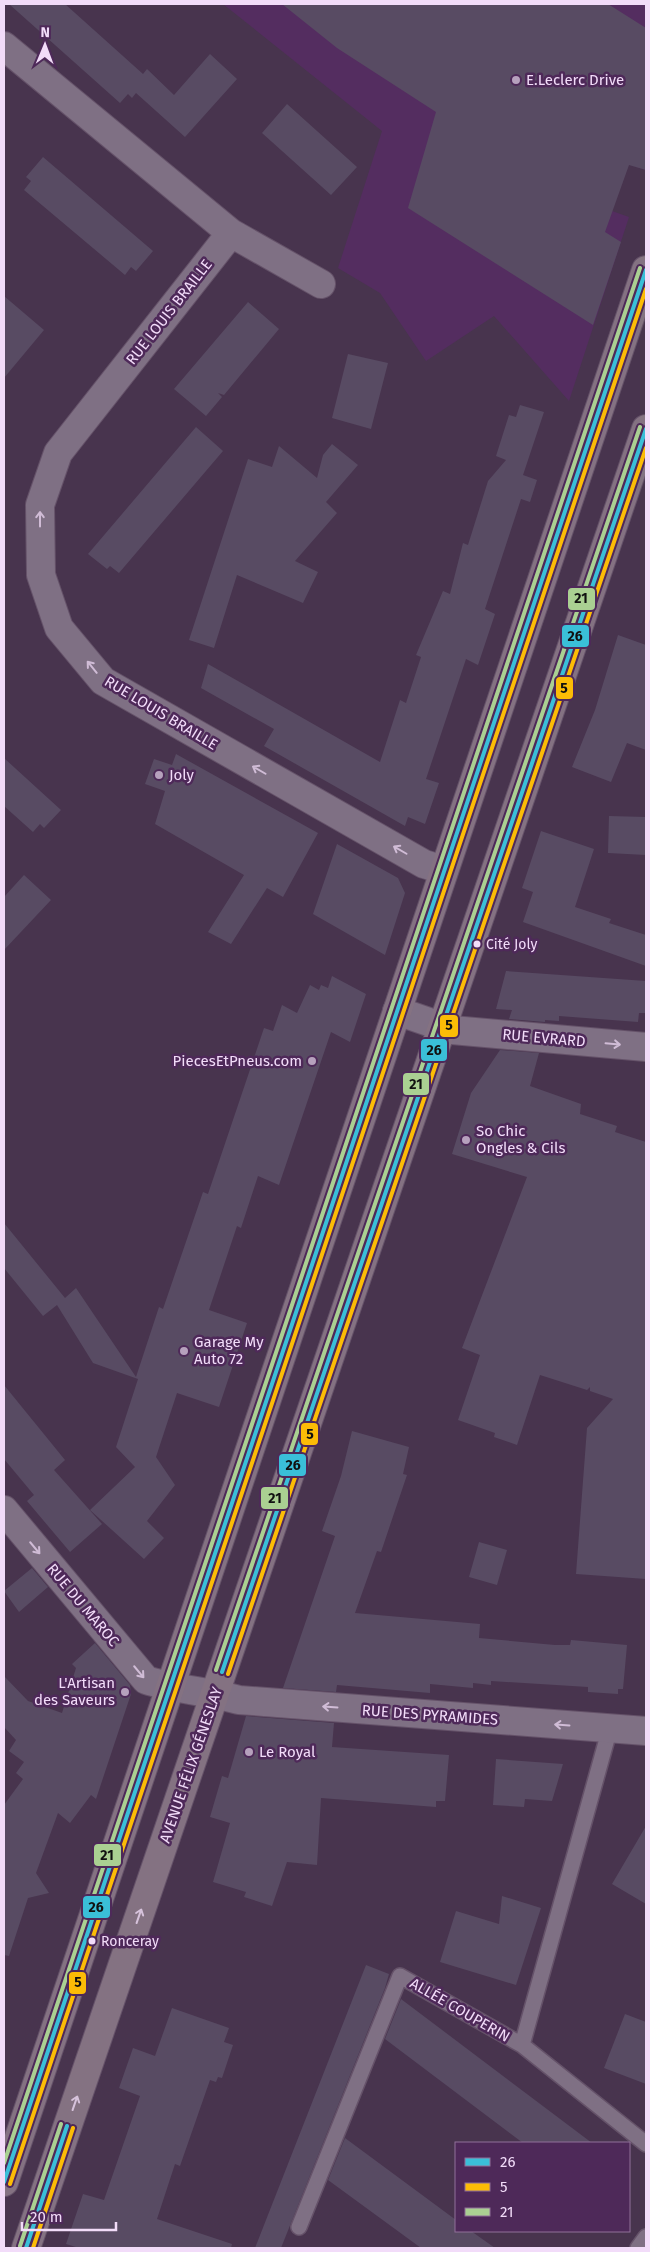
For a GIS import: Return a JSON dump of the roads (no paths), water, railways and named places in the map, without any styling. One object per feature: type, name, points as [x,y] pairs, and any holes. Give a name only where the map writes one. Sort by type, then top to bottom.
[{"type":"main road","points":[[4,2182],[9,2147],[170,1688],[646,270]]},
{"type":"main road","name":"AVENUE FÉLIX GÉNESLAY","points":[[26,2248],[646,431]]},
{"type":"street","points":[[4,46],[231,233],[321,284]]},
{"type":"street","name":"RUE LOUIS BRAILLE","points":[[231,233],[58,454],[40,505],[40,575],[59,628],[103,681],[424,864],[444,870]]},
{"type":"street","name":"RUE EVRARD","points":[[397,1012],[442,1027],[464,1031],[646,1048]]},
{"type":"street","name":"RUE DU MAROC","points":[[4,1510],[146,1680],[170,1688],[215,1693]]},
{"type":"street","name":"RUE DES PYRAMIDES","points":[[215,1693],[246,1700],[646,1731]]},
{"type":"lane","name":"ALLÉE COUPERIN","points":[[299,2227],[400,1976],[522,2045],[610,1728]]},
{"type":"lane","points":[[522,2045],[646,2144]]},
{"type":"lane","points":[[638,2248],[646,2237]]},
{"type":"place","name":"E.Leclerc Drive","points":[[516,80]]},
{"type":"place","name":"Joly","points":[[159,775]]},
{"type":"place","name":"Cité Joly","points":[[477,944]]},
{"type":"place","name":"PiecesEtPneus.com","points":[[312,1061]]},
{"type":"place","name":"So Chic Ongles & Cils","points":[[466,1140]]},
{"type":"place","name":"Garage My Auto 72","points":[[184,1351]]},
{"type":"place","name":"L'Artisan des Saveurs","points":[[125,1692]]},
{"type":"place","name":"Le Royal","points":[[249,1752]]},
{"type":"place","name":"Ronceray","points":[[92,1941]]}]
